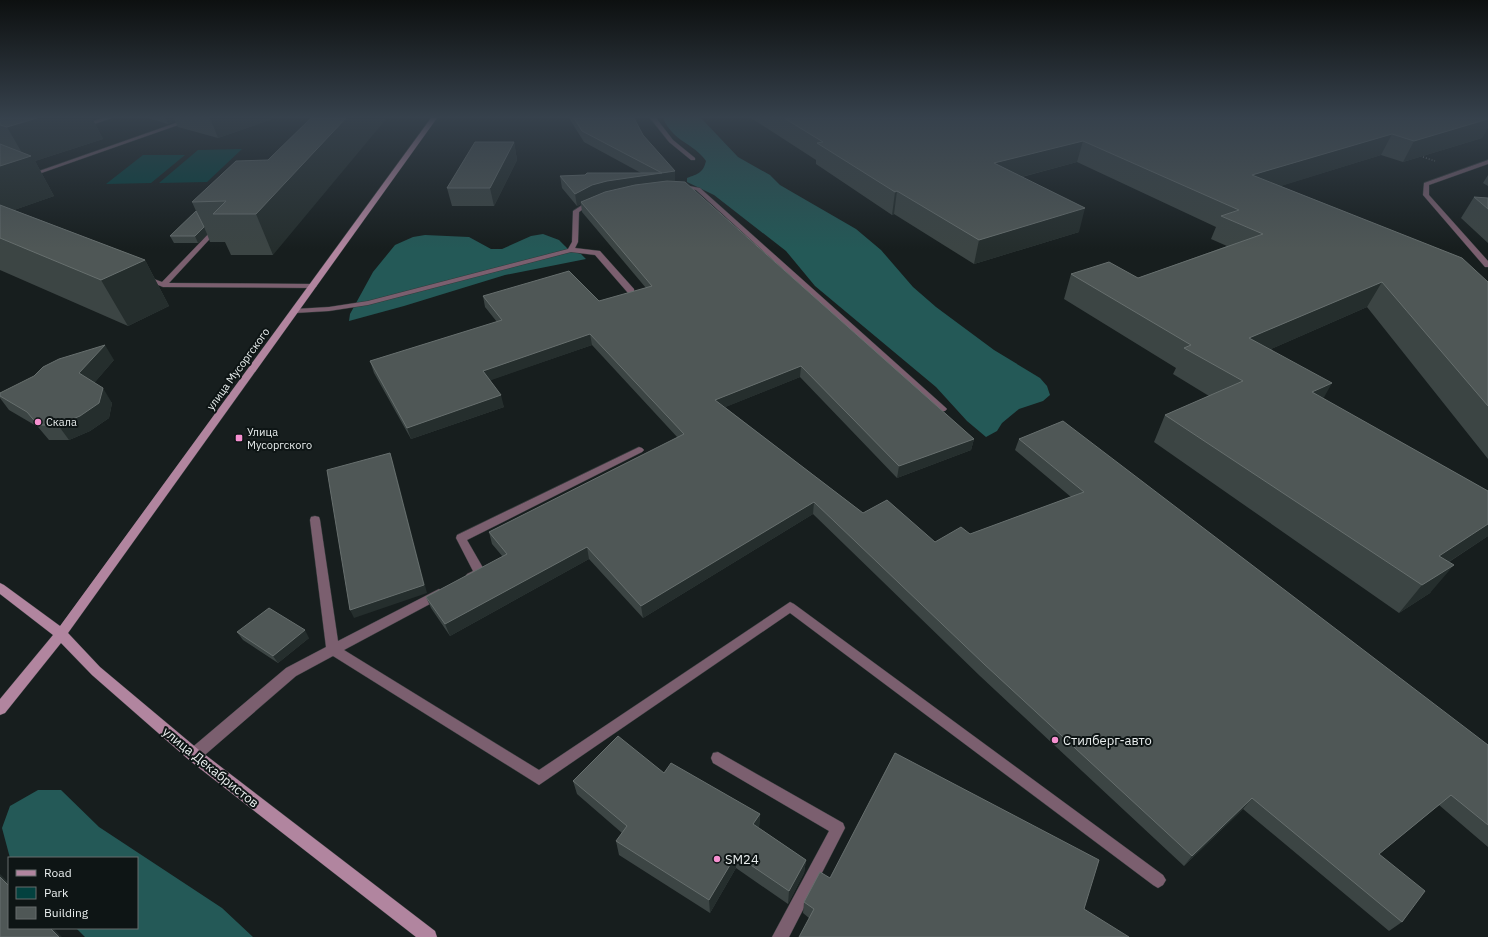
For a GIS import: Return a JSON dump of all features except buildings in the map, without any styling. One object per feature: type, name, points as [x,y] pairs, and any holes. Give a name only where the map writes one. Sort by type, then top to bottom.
[{"type":"street","points":[[22,178],[69,162]]},
{"type":"street","name":"улица Мусоргского","points":[[0,709],[61,634],[403,162]]},
{"type":"street","points":[[1487,163],[1448,175],[1426,184],[1426,195],[1488,265]]},
{"type":"street","points":[[672,187],[691,187],[698,189],[942,409]]},
{"type":"street","points":[[571,250],[575,242],[576,211],[588,202],[603,197]]},
{"type":"street","points":[[163,285],[220,226]]},
{"type":"street","points":[[295,311],[329,309],[368,303],[571,250],[597,253],[631,291]]},
{"type":"street","points":[[134,273],[163,285],[313,286]]},
{"type":"street","points":[[194,755],[291,672],[480,573],[461,538],[639,450]]},
{"type":"street","points":[[314,520],[333,650],[539,778],[790,607],[1158,880]]},
{"type":"street","name":"улица Декабристов","points":[[0,588],[61,634],[96,671],[194,755],[429,937]]},
{"type":"street","points":[[718,758],[838,828],[780,937]]},
{"type":"green space","points":[[134,162],[177,162],[151,183],[106,184]]},
{"type":"green space","points":[[184,162],[229,162],[207,182],[159,183]]},
{"type":"shaded area","points":[[706,162],[746,162],[770,175],[780,185],[856,229],[881,250],[913,287],[936,307],[994,350],[1040,378],[1047,386],[1050,395],[1043,401],[1019,409],[1002,423],[997,431],[986,437],[967,421],[936,387],[815,286],[786,251],[714,195],[687,182],[687,178],[702,171]]},
{"type":"shaded area","points":[[543,234],[559,240],[568,249],[581,254],[586,259],[505,275],[349,321],[350,314],[373,272],[395,245],[413,237],[425,235],[469,237],[491,249],[502,249],[531,236]]},
{"type":"shaded area","points":[[38,790],[61,790],[99,827],[222,908],[253,937],[85,937],[77,929],[138,929],[138,857],[10,857],[2,828],[10,806]]},
{"type":"place","name":"Скала","points":[[38,422]]},
{"type":"place","name":"Улица Мусоргского","points":[[239,438]]},
{"type":"place","name":"Стилберг-авто","points":[[1055,740]]},
{"type":"place","name":"SM24","points":[[717,859]]}]
